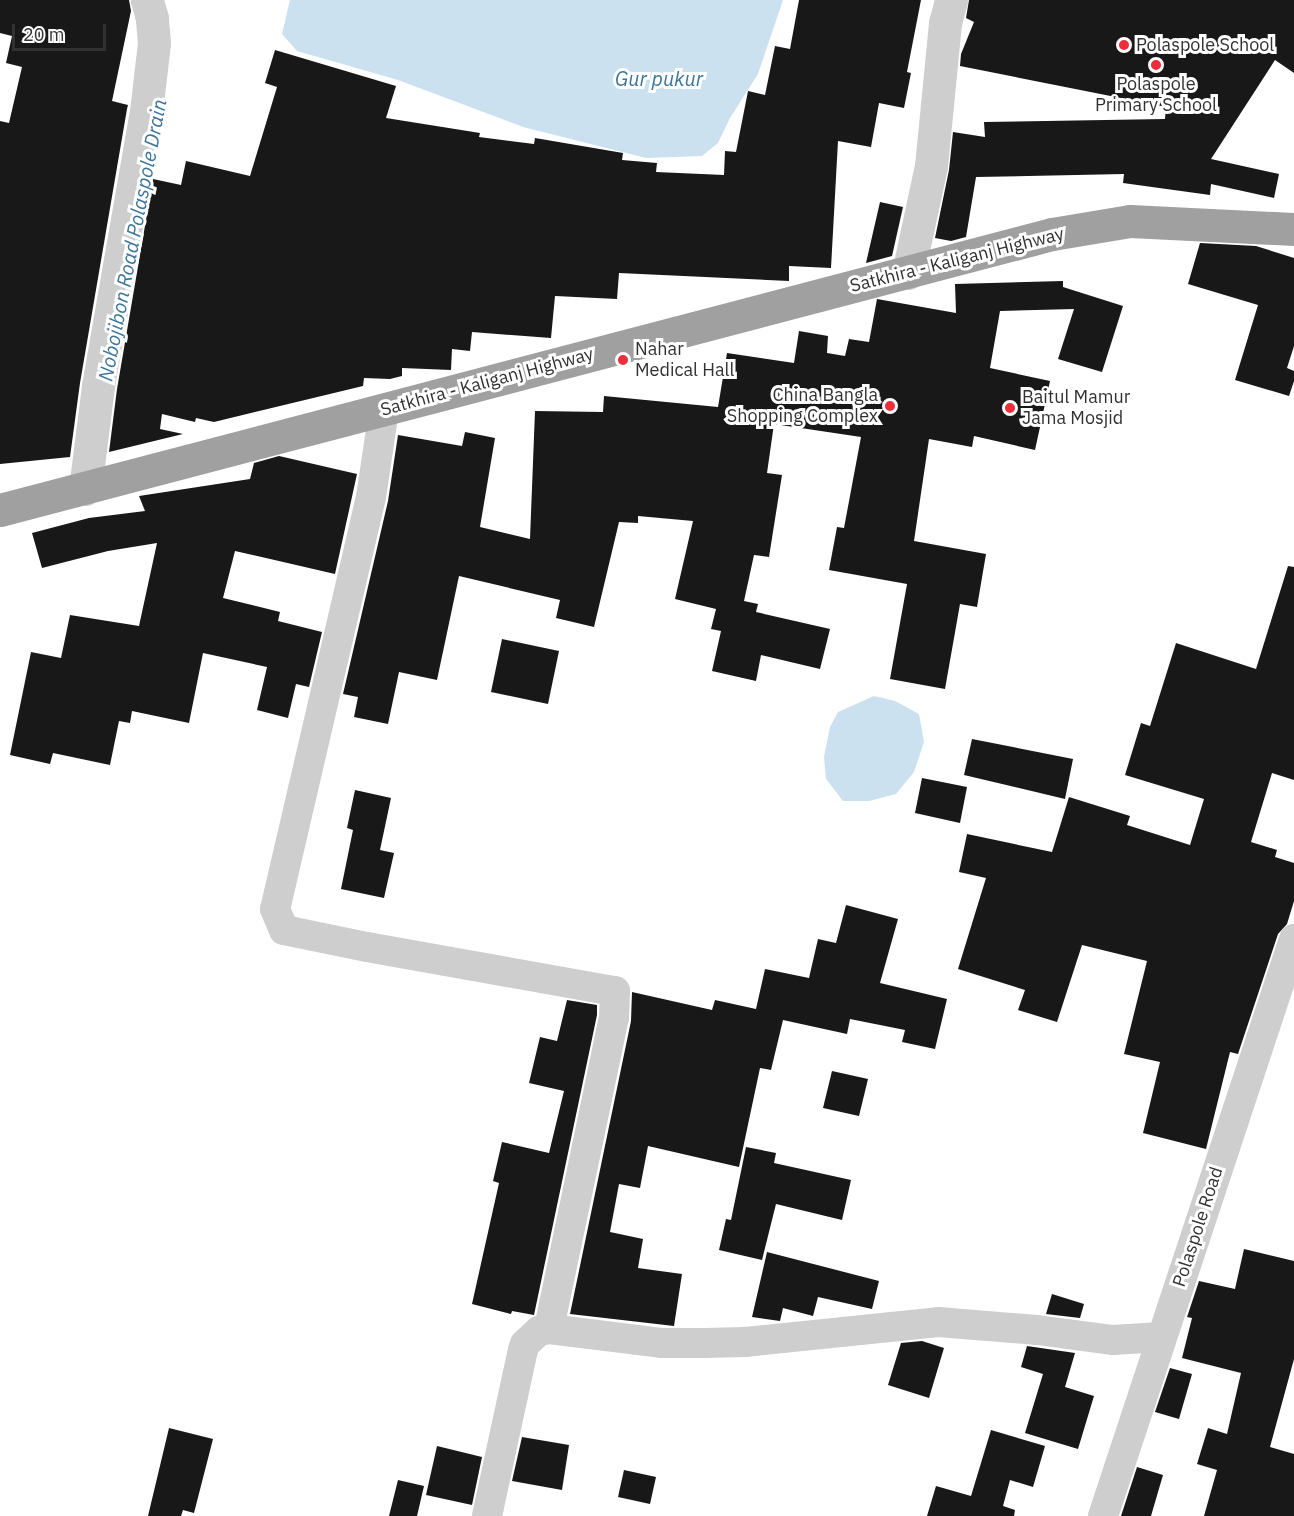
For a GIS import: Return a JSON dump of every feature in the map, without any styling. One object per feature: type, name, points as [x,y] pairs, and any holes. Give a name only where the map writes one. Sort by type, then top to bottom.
[{"type":"highway","name":"Satkhira - Kaliganj Highway","points":[[0,510],[1052,234],[1130,221],[1294,229]]},
{"type":"street","points":[[85,489],[98,386],[129,220],[146,112],[154,43],[152,18],[147,0]]},
{"type":"street","points":[[908,273],[931,166],[945,23],[951,0]]},
{"type":"street","points":[[384,410],[371,497],[275,909],[284,930],[378,950],[615,991],[614,1017],[549,1329]]},
{"type":"street","name":"Polaspole Road","points":[[1103,1516],[1294,939]]},
{"type":"street","points":[[487,1516],[523,1350],[535,1334],[549,1329],[662,1343],[745,1342],[938,1322],[1037,1330],[1113,1340],[1161,1337]]},
{"type":"water","name":"Gur pukur","points":[[290,0],[783,0],[758,74],[730,118],[718,143],[702,156],[646,158],[523,127],[398,80],[297,51],[282,34]]},
{"type":"water","points":[[874,696],[895,701],[919,714],[924,742],[914,772],[896,794],[869,801],[843,801],[826,779],[824,757],[830,727],[838,712]]},
{"type":"building","points":[[0,0],[129,0],[131,11],[112,101],[128,105],[80,383],[70,457],[0,464],[0,121],[9,123],[22,67],[6,63],[12,36],[0,33]]},
{"type":"building","points":[[799,0],[921,0],[907,72],[911,73],[904,108],[879,103],[871,147],[838,141],[831,268],[789,266],[789,281],[619,273],[617,299],[555,296],[551,338],[472,332],[470,351],[452,349],[451,370],[402,368],[402,376],[390,379],[364,378],[363,386],[214,422],[196,418],[195,422],[162,414],[160,429],[183,434],[109,452],[117,389],[153,179],[181,185],[186,161],[250,176],[277,87],[265,83],[275,50],[396,86],[386,118],[480,133],[479,137],[534,144],[535,138],[623,153],[622,160],[657,163],[656,172],[724,175],[725,151],[736,152],[748,91],[765,95],[775,46],[790,49]]},
{"type":"building","points":[[969,0],[1294,0],[1294,73],[1275,60],[1211,159],[1279,174],[1274,198],[1211,184],[1210,195],[1123,183],[1124,174],[976,177],[966,237],[951,241],[935,238],[949,170],[953,132],[985,137],[984,122],[1165,119],[1166,107],[960,66],[961,54],[974,22],[966,18]]},
{"type":"building","points":[[880,202],[903,207],[892,256],[866,263]]},
{"type":"building","points":[[1200,243],[1256,246],[1294,258],[1294,346],[1287,368],[1294,371],[1294,381],[1289,396],[1235,380],[1258,305],[1188,284]]},
{"type":"building","points":[[1063,281],[1063,287],[1123,306],[1102,372],[1058,359],[1074,309],[1000,311],[990,368],[1050,381],[1035,450],[974,436],[972,447],[929,439],[914,541],[986,554],[977,607],[960,604],[945,689],[890,679],[907,584],[829,570],[837,527],[844,528],[861,437],[774,424],[767,473],[782,475],[769,557],[754,555],[744,601],[758,604],[756,612],[830,629],[820,669],[761,655],[756,681],[712,671],[721,631],[711,629],[716,609],[675,599],[693,521],[638,516],[638,523],[619,522],[594,627],[556,618],[560,600],[459,576],[437,680],[399,672],[388,724],[354,717],[358,697],[343,694],[388,501],[398,435],[462,446],[465,432],[495,438],[480,527],[530,539],[535,411],[603,412],[604,396],[718,407],[727,353],[794,363],[799,331],[828,336],[827,353],[845,356],[849,339],[869,342],[877,299],[956,313],[955,284]]},
{"type":"building","points":[[279,456],[357,474],[335,574],[235,551],[223,598],[280,612],[278,621],[322,632],[309,687],[296,684],[288,718],[257,710],[267,667],[203,653],[189,723],[132,711],[130,723],[119,721],[110,765],[53,753],[50,764],[10,755],[31,652],[61,658],[70,615],[139,626],[157,543],[108,551],[42,568],[32,533],[89,518],[145,511],[139,496],[250,479],[254,463]]},
{"type":"building","points":[[1288,566],[1294,567],[1294,780],[1272,773],[1251,842],[1277,850],[1275,857],[1294,863],[1294,901],[1287,924],[1278,934],[1238,1054],[1230,1052],[1206,1149],[1143,1133],[1160,1062],[1124,1054],[1147,961],[1082,945],[1057,1022],[1018,1010],[1025,990],[958,969],[986,878],[959,872],[967,834],[1052,852],[1069,797],[1130,816],[1127,825],[1190,845],[1204,799],[1125,775],[1141,723],[1150,726],[1176,643],[1256,669]]},
{"type":"building","points":[[502,639],[559,651],[548,704],[491,692]]},
{"type":"building","points":[[972,739],[1073,759],[1065,799],[964,775]]},
{"type":"building","points":[[922,778],[967,787],[960,823],[915,813]]},
{"type":"building","points":[[355,790],[391,798],[380,850],[394,853],[384,898],[341,889],[353,830],[347,828]]},
{"type":"building","points":[[846,905],[898,919],[880,983],[947,999],[935,1049],[902,1042],[905,1030],[850,1019],[847,1034],[783,1020],[771,1070],[760,1068],[739,1167],[648,1146],[640,1188],[619,1184],[610,1232],[643,1239],[638,1268],[682,1274],[674,1326],[570,1314],[631,1021],[632,992],[712,1010],[715,1000],[756,1009],[765,969],[809,978],[818,939],[836,943]]},
{"type":"building","points":[[567,1000],[597,1005],[597,1015],[534,1315],[512,1311],[511,1314],[472,1304],[499,1183],[493,1181],[502,1142],[549,1153],[564,1091],[529,1083],[540,1037],[557,1041]]},
{"type":"building","points":[[832,1071],[868,1079],[859,1116],[823,1108]]},
{"type":"building","points":[[746,1147],[776,1153],[774,1163],[851,1180],[842,1220],[776,1204],[762,1260],[719,1250],[726,1219],[731,1220]]},
{"type":"building","points":[[1244,1249],[1294,1261],[1294,1359],[1270,1447],[1294,1454],[1294,1516],[1204,1516],[1217,1470],[1197,1464],[1208,1428],[1227,1434],[1241,1373],[1182,1358],[1192,1318],[1187,1317],[1199,1281],[1235,1289]]},
{"type":"building","points":[[767,1252],[879,1281],[872,1309],[818,1297],[813,1316],[783,1308],[780,1321],[752,1317]]},
{"type":"building","points":[[1052,1294],[1084,1304],[1080,1318],[1046,1314]]},
{"type":"building","points":[[922,1341],[944,1348],[929,1398],[888,1385],[901,1343]]},
{"type":"building","points":[[1027,1346],[1075,1353],[1065,1387],[1094,1396],[1078,1449],[1025,1433],[1043,1374],[1021,1367]]},
{"type":"building","points":[[1170,1368],[1192,1374],[1179,1419],[1155,1412]]},
{"type":"building","points":[[169,1428],[213,1439],[194,1513],[183,1510],[181,1516],[148,1516]]},
{"type":"building","points":[[991,1430],[1045,1446],[1033,1487],[1010,1480],[1003,1506],[1015,1510],[1014,1516],[927,1516],[936,1486],[971,1496]]},
{"type":"building","points":[[522,1437],[569,1445],[562,1490],[512,1481]]},
{"type":"building","points":[[437,1446],[482,1457],[472,1505],[426,1495]]},
{"type":"building","points":[[1137,1467],[1163,1475],[1151,1516],[1121,1516]]},
{"type":"building","points":[[624,1470],[656,1477],[650,1504],[618,1497]]},
{"type":"building","points":[[398,1480],[424,1486],[417,1516],[389,1516]]},
{"type":"place","name":"Polaspole School","points":[[1124,45]]},
{"type":"place","name":"Polaspole Primary School","points":[[1156,65]]},
{"type":"place","name":"Nahar Medical Hall","points":[[623,360]]},
{"type":"place","name":"China Bangla Shopping Complex","points":[[890,406]]},
{"type":"place","name":"Baitul Mamur Jama Mosjid","points":[[1010,408]]},
{"type":"water label","name":"Nobojibon Road Polaspole Drain","points":[[132,240]]}]
